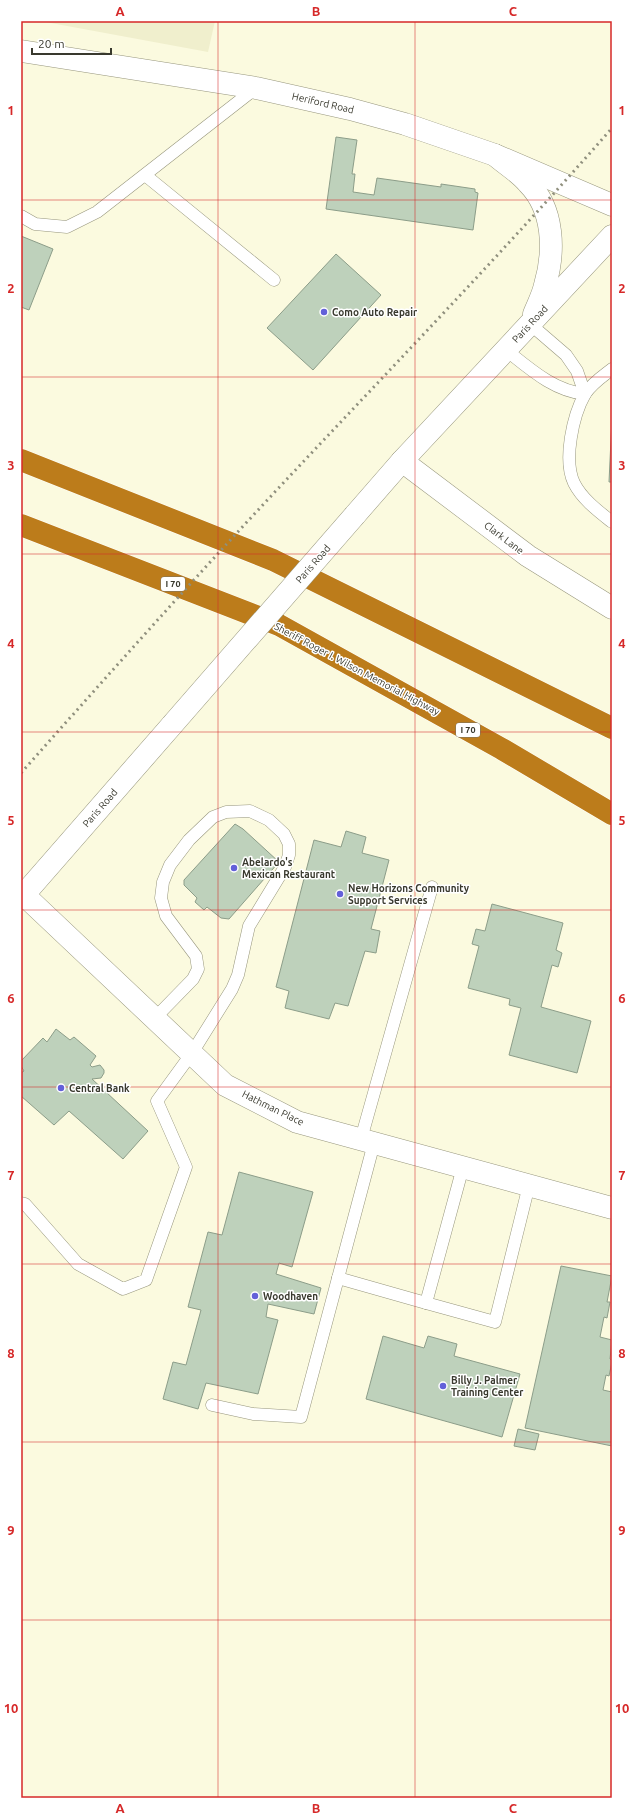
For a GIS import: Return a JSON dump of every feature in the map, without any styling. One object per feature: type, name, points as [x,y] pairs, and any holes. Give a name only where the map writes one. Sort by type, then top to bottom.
[{"type":"highway","points":[[21,460],[273,560],[608,726]]},
{"type":"highway","name":"Sheriff Roger I. Wilson Memorial Highway","points":[[21,525],[279,625],[502,749],[612,814]]},
{"type":"street","name":"Heriford Road","points":[[21,51],[256,88],[357,111],[405,124],[494,156],[612,205]]},
{"type":"street","points":[[494,156],[528,182],[546,210],[549,223],[551,252],[545,285],[530,324]]},
{"type":"street","name":"Paris Road","points":[[22,896],[402,461],[612,236]]},
{"type":"street","name":"Clark Lane","points":[[402,461],[528,556],[612,608]]},
{"type":"street","name":"Hathman Place","points":[[22,896],[226,1085],[298,1122],[612,1208]]},
{"type":"lane","points":[[21,216],[35,224],[67,227],[97,212],[256,88]]},
{"type":"lane","points":[[145,175],[274,280]]},
{"type":"lane","points":[[530,324],[566,355],[577,371],[586,394]]},
{"type":"lane","points":[[506,350],[545,380],[574,393],[586,394]]},
{"type":"lane","points":[[612,369],[586,394],[575,419],[571,439],[570,458],[571,472],[575,483],[593,508],[612,522]]},
{"type":"lane","points":[[21,1203],[25,1204],[78,1264],[123,1289],[146,1280],[186,1168],[157,1101],[192,1053],[232,989],[238,975],[249,926],[284,867],[289,855],[289,844],[284,834],[269,820],[250,811],[226,812],[213,817],[189,840],[170,865],[163,882],[161,898],[166,916],[196,956],[198,969],[193,979],[155,1018]]},
{"type":"lane","points":[[212,1405],[253,1414],[301,1417],[338,1278],[367,1141],[432,887]]},
{"type":"lane","points":[[426,1303],[463,1167]]},
{"type":"lane","points":[[338,1278],[495,1322],[529,1185]]},
{"type":"shaded area","points":[[40,21],[215,21],[208,52]]},
{"type":"building","points":[[336,137],[357,140],[352,174],[355,174],[353,192],[374,195],[377,178],[441,187],[441,184],[475,189],[475,192],[478,193],[473,230],[326,209]]},
{"type":"building","points":[[21,236],[53,249],[29,310],[21,307]]},
{"type":"building","name":"Como Auto Repair","points":[[336,254],[381,295],[313,370],[267,328]]},
{"type":"building","points":[[612,418],[612,482],[609,482]]},
{"type":"building","name":"Abelardo's Mexican Restaurant","points":[[235,824],[243,829],[279,862],[229,919],[221,918],[207,907],[204,910],[195,902],[197,898],[184,885],[184,880]]},
{"type":"building","name":"New Horizons Community Support Services","points":[[346,831],[366,837],[362,853],[389,860],[371,929],[380,931],[376,953],[365,951],[348,1006],[335,1003],[329,1019],[285,1008],[289,991],[276,987],[314,840],[341,847]]},
{"type":"building","points":[[492,904],[563,923],[556,950],[562,953],[558,967],[552,965],[541,1007],[591,1021],[577,1073],[509,1055],[521,1008],[509,1005],[510,999],[468,988],[479,946],[472,944],[476,929],[485,931]]},
{"type":"building","name":"Central Bank","points":[[56,1029],[70,1040],[74,1037],[96,1056],[90,1065],[92,1067],[100,1065],[104,1070],[104,1073],[101,1078],[92,1079],[148,1131],[123,1159],[69,1111],[54,1125],[21,1096],[21,1073],[24,1071],[21,1066],[21,1061],[43,1038],[47,1042]]},
{"type":"building","name":"Woodhaven","points":[[239,1172],[313,1192],[292,1267],[279,1263],[276,1274],[321,1288],[314,1314],[268,1304],[266,1317],[278,1320],[258,1394],[206,1383],[198,1409],[163,1399],[173,1362],[186,1365],[201,1310],[188,1307],[208,1232],[222,1235]]},
{"type":"building","points":[[561,1266],[612,1276],[607,1302],[610,1302],[607,1318],[604,1317],[600,1337],[612,1340],[610,1359],[612,1362],[609,1376],[606,1375],[603,1390],[612,1392],[612,1446],[525,1428]]},
{"type":"building","name":"Billy J. Palmer Training Center","points":[[383,1336],[424,1348],[428,1336],[457,1344],[454,1356],[520,1374],[502,1437],[366,1399]]},
{"type":"building","points":[[518,1429],[539,1434],[535,1450],[514,1446]]},
{"type":"railway","points":[[21,773],[219,552],[492,261],[612,128]]},
{"type":"place","name":"Como Auto Repair","points":[[324,312]]},
{"type":"place","name":"Abelardo's Mexican Restaurant","points":[[234,868]]},
{"type":"place","name":"New Horizons Community Support Services","points":[[340,894]]},
{"type":"place","name":"Central Bank","points":[[61,1088]]},
{"type":"place","name":"Woodhaven","points":[[255,1296]]},
{"type":"place","name":"Billy J. Palmer Training Center","points":[[443,1386]]}]
